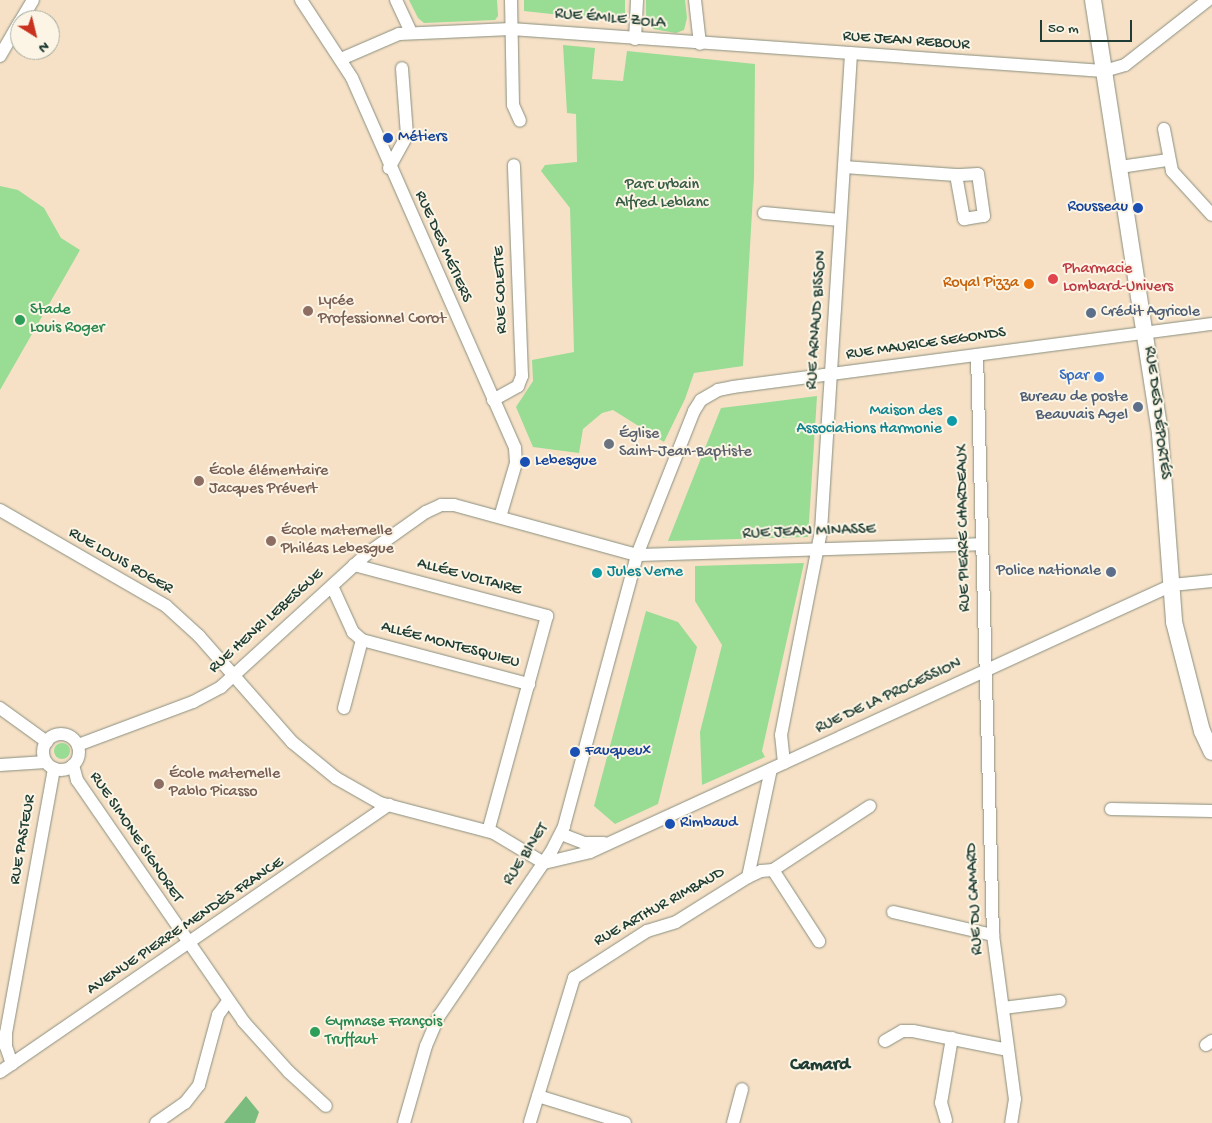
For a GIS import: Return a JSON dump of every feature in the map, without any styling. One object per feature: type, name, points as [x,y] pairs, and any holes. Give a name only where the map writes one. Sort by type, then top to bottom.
[{"type":"street","name":"RUE DES MÉTIERS","points":[[301,0],[341,59],[493,400],[516,458],[500,517]]},
{"type":"street","points":[[396,0],[411,32]]},
{"type":"street","points":[[511,0],[513,105],[520,121]]},
{"type":"street","points":[[636,39],[637,0]]},
{"type":"street","points":[[694,0],[703,44]]},
{"type":"street","name":"RUE DES DÉPORTÉS","points":[[1092,0],[1120,167],[1162,452],[1174,622],[1200,721],[1212,752]]},
{"type":"street","points":[[1104,71],[1125,65],[1208,0]]},
{"type":"street","name":"RUE ÉMILE ZOLA","points":[[341,59],[388,37],[411,32],[511,29],[703,44]]},
{"type":"street","points":[[0,56],[10,39]]},
{"type":"street","name":"RUE JEAN REBOUR","points":[[703,44],[1104,71]]},
{"type":"street","name":"RUE ARNAUD BISSON","points":[[784,763],[780,747],[782,726],[819,549],[851,54]]},
{"type":"street","points":[[389,168],[407,136],[402,68]]},
{"type":"street","points":[[1164,129],[1168,160],[1177,178],[1212,215]]},
{"type":"street","points":[[1120,167],[1168,160]]},
{"type":"street","name":"RUE COLETTE","points":[[493,400],[518,386],[522,376],[514,165]]},
{"type":"street","points":[[844,167],[956,176]]},
{"type":"street","points":[[764,213],[840,220]]},
{"type":"street","name":"RUE MAURICE SEGONDS","points":[[637,555],[690,420],[701,400],[724,388],[1212,324]]},
{"type":"street","name":"RUE PIERRE CHARDEAUX","points":[[977,355],[985,671]]},
{"type":"street","name":"RUE HENRI LEBESGUE","points":[[78,745],[193,702],[233,678],[354,565],[385,540],[436,507],[454,505],[637,555]]},
{"type":"street","name":"RUE LOUIS ROGER","points":[[0,510],[166,606],[199,636],[233,678],[312,761],[358,792],[389,805],[488,831],[544,863]]},
{"type":"street","name":"RUE JEAN MINASSE","points":[[637,555],[982,544]]},
{"type":"street","name":"RUE BINET","points":[[404,1123],[421,1062],[440,1016],[544,863],[561,834],[637,555]]},
{"type":"street","name":"ALLÉE VOLTAIRE","points":[[354,565],[547,616],[528,684]]},
{"type":"street","name":"RUE DE LA PROCESSION","points":[[544,863],[575,858],[1172,585],[1212,581]]},
{"type":"street","name":"ALLÉE MONTESQUIEU","points":[[332,586],[353,632],[362,640],[528,684]]},
{"type":"street","name":"ALLÉE MONTESQUIEU","points":[[344,708],[362,640]]},
{"type":"street","name":"RUE DU CAMARD","points":[[985,671],[993,935],[1015,1100],[1012,1123]]},
{"type":"street","points":[[488,831],[528,684]]},
{"type":"street","points":[[0,708],[47,742]]},
{"type":"street","points":[[0,765],[50,765],[64,769],[73,765],[79,754],[78,745],[63,734],[47,742],[44,752],[50,765]]},
{"type":"street","name":"RUE PASTEUR","points":[[12,1064],[6,1047],[6,1033],[50,765]]},
{"type":"street","name":"RUE SIMONE SIGNORET","points":[[73,765],[76,780],[228,1001],[256,1038],[326,1106]]},
{"type":"street","name":"RUE ARTHUR RIMBAUD","points":[[530,1122],[572,981],[577,975],[647,931],[676,922],[748,878],[771,769]]},
{"type":"street","name":"AVENUE PIERRE MENDÈS FRANCE","points":[[0,1072],[189,945],[389,805]]},
{"type":"street","points":[[748,878],[761,871],[773,870],[870,806]]},
{"type":"street","points":[[1111,809],[1212,811]]},
{"type":"street","name":"RUE DE LA PROCESSION","points":[[561,834],[592,844],[620,838]]},
{"type":"street","points":[[773,870],[819,941]]},
{"type":"street","points":[[893,912],[993,935]]},
{"type":"street","points":[[156,1123],[185,1103],[199,1085],[218,1015],[228,1001]]},
{"type":"street","points":[[1003,1008],[1060,1001]]},
{"type":"street","points":[[885,1041],[908,1031],[1008,1050]]},
{"type":"street","points":[[946,1120],[941,1098],[952,1038]]},
{"type":"street","points":[[733,1123],[742,1088]]},
{"type":"street","points":[[538,1096],[625,1123]]},
{"type":"green space","points":[[409,0],[497,0],[498,16],[495,20],[424,23],[418,18]]},
{"type":"green space","points":[[524,0],[625,0],[625,22],[524,11]]},
{"type":"green space","points":[[646,0],[685,0],[687,18],[684,30],[676,33],[653,29],[646,18]]},
{"type":"green space","name":"Parc urbain Alfred Leblanc","points":[[563,45],[595,48],[592,79],[623,81],[627,51],[755,64],[754,178],[743,366],[694,373],[685,399],[664,442],[613,410],[602,413],[583,429],[579,453],[533,447],[516,407],[533,381],[532,360],[574,352],[570,208],[541,171],[545,165],[577,162],[576,114],[567,113]]},
{"type":"green space","name":"Stade Louis Roger","points":[[0,186],[18,190],[44,208],[61,238],[80,250],[0,390]]},
{"type":"green space","points":[[817,396],[808,537],[668,541],[721,408]]},
{"type":"green space","points":[[804,563],[762,751],[765,757],[702,785],[700,732],[722,645],[695,601],[695,566]]},
{"type":"green space","points":[[646,611],[678,622],[697,647],[658,804],[615,824],[594,806]]},
{"type":"green space","points":[[59,743],[65,743],[70,748],[68,757],[59,759],[54,754],[54,748]]},
{"type":"green space","points":[[246,1096],[259,1112],[255,1123],[224,1123]]},
{"type":"place","name":"Métiers","points":[[388,138]]},
{"type":"place","name":"Rousseau","points":[[1138,208]]},
{"type":"place","name":"Pharmacie Lombard-Univers","points":[[1053,279]]},
{"type":"place","name":"Royal Pizza","points":[[1029,284]]},
{"type":"place","name":"Lycée Professionnel Corot","points":[[308,311]]},
{"type":"place","name":"Crédit Agricole","points":[[1091,313]]},
{"type":"place","name":"Stade Louis Roger","points":[[20,320]]},
{"type":"place","name":"Spar","points":[[1099,377]]},
{"type":"place","name":"Bureau de poste Beauvais Agel","points":[[1138,407]]},
{"type":"place","name":"Maison des Associations Harmonie","points":[[952,421]]},
{"type":"place","name":"Église Saint-Jean-Baptiste","points":[[609,444]]},
{"type":"place","name":"Lebesgue","points":[[525,462]]},
{"type":"place","name":"École élémentaire Jacques Prévert","points":[[199,481]]},
{"type":"place","name":"École maternelle Philéas Lebesgue","points":[[271,541]]},
{"type":"place","name":"Police nationale","points":[[1111,572]]},
{"type":"place","name":"Jules Verne","points":[[597,573]]},
{"type":"place","name":"Fauqueux","points":[[575,752]]},
{"type":"place","name":"École maternelle Pablo Picasso","points":[[159,784]]},
{"type":"place","name":"Rimbaud","points":[[670,824]]},
{"type":"place","name":"Gymnase François Truffaut","points":[[315,1032]]},
{"type":"district","name":"Camard","points":[[820,1066]]}]
